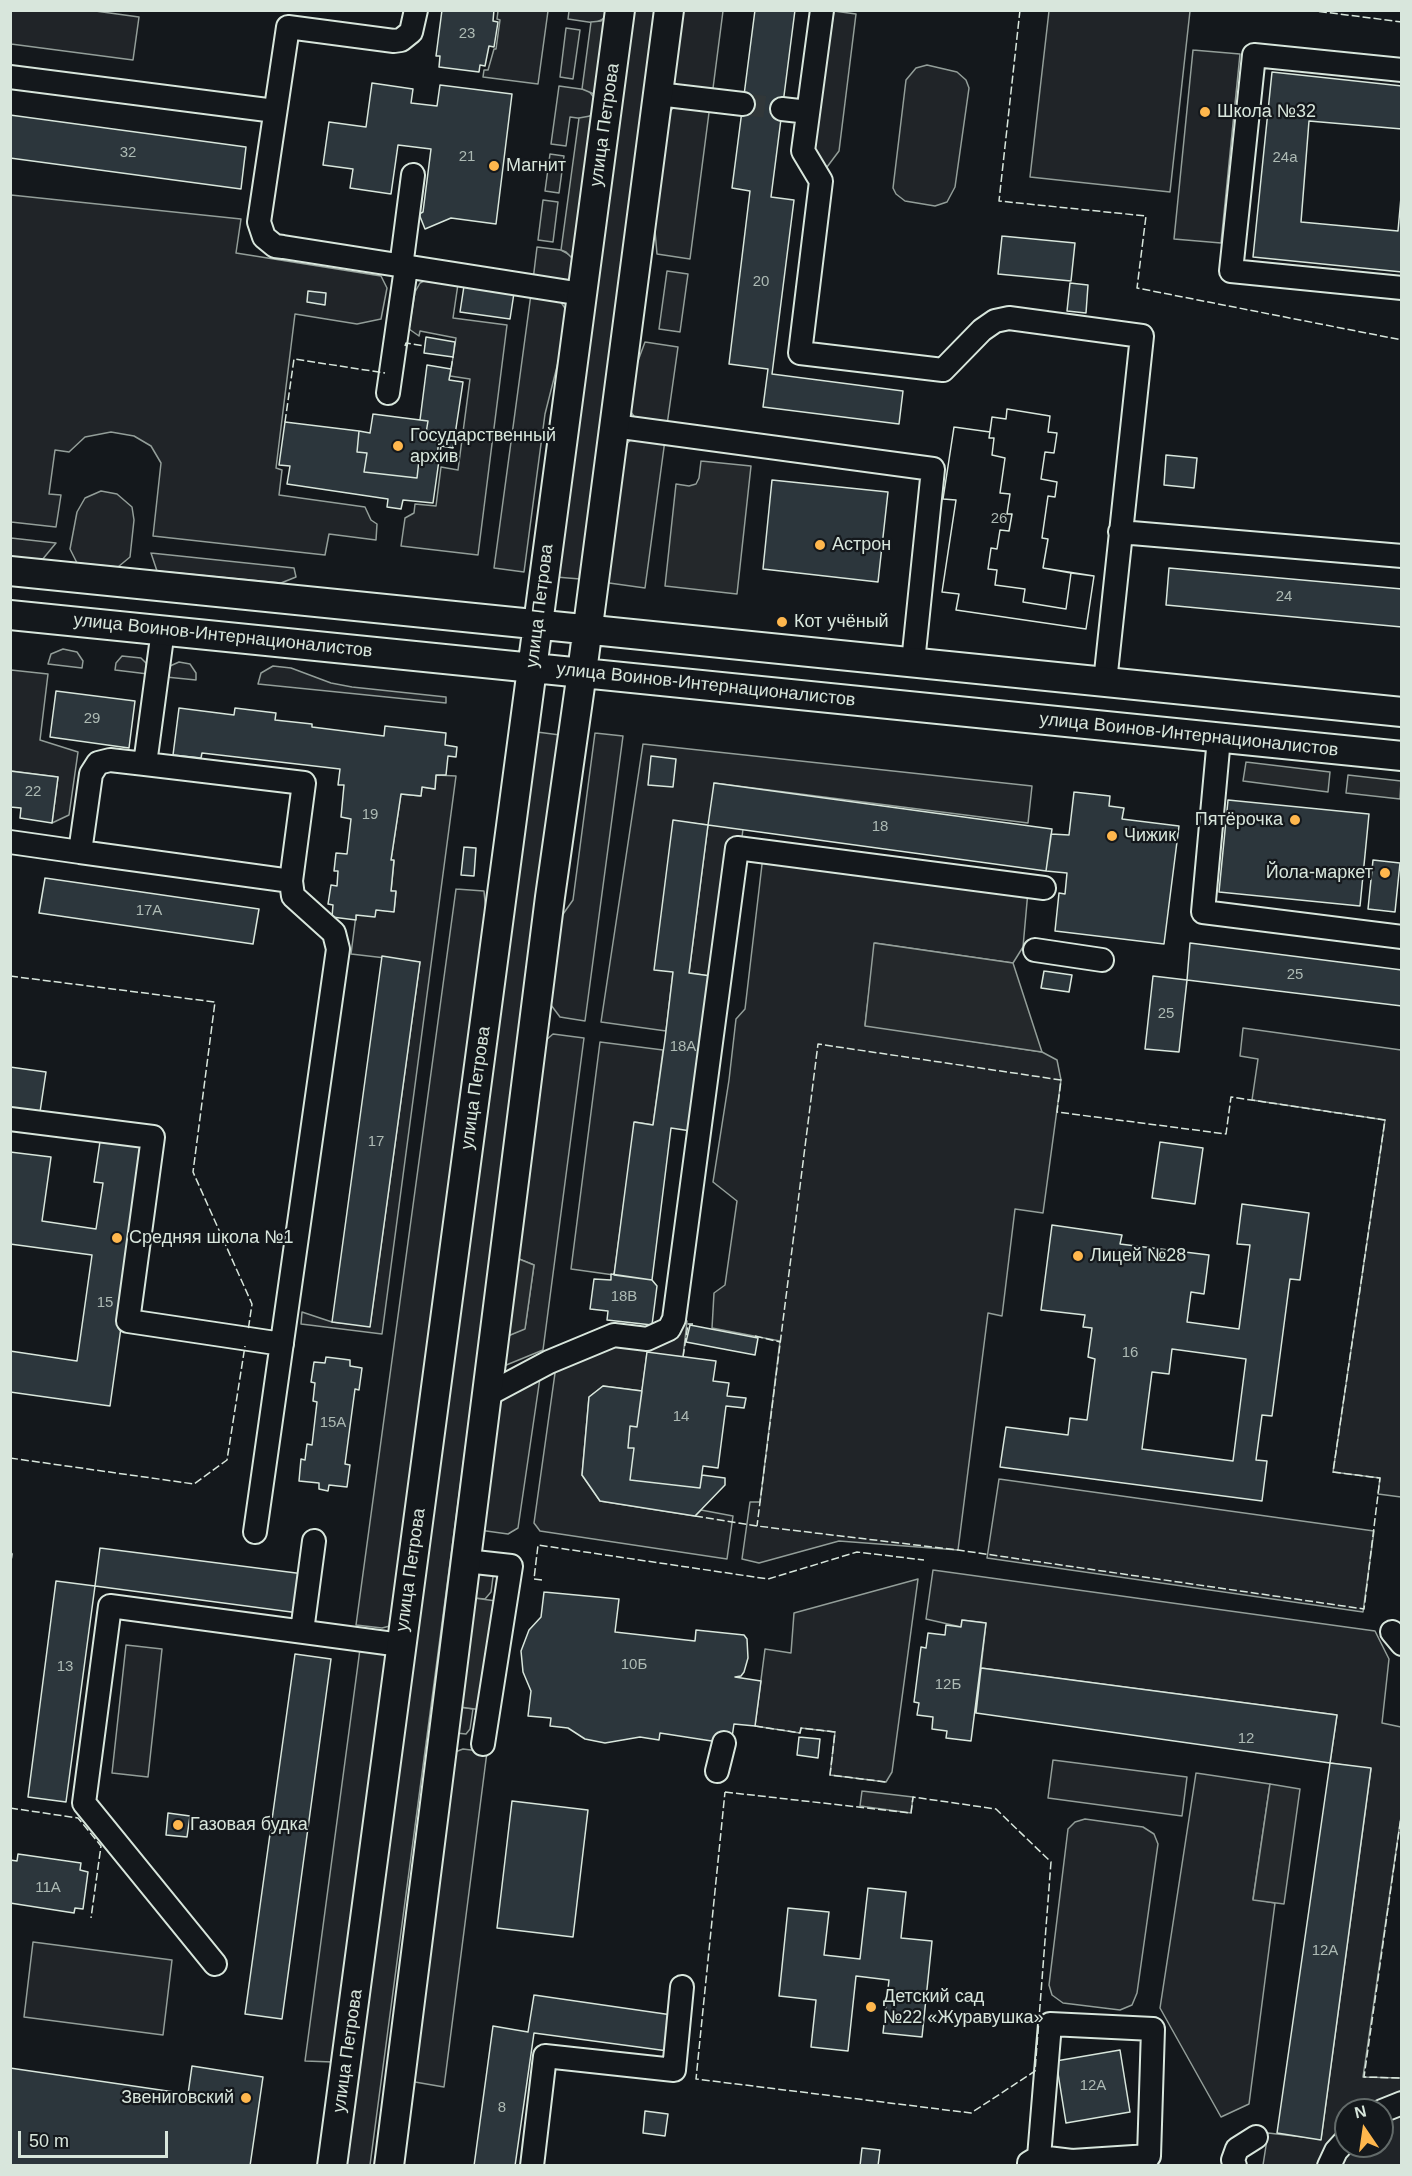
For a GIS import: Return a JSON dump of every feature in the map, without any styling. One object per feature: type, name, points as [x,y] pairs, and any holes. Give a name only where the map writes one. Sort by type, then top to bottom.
[{"type":"main road","name":"улица Петрова","points":[[332,2166],[620,10]]},
{"type":"main road","points":[[389,2166],[550,897],[669,10]]},
{"type":"main road","points":[[10,571],[1401,712]]},
{"type":"main road","name":"улица Воинов-Интернационалистов","points":[[10,615],[1401,756]]},
{"type":"lane","points":[[416,10],[411,32],[401,40],[394,41],[289,19],[259,222],[264,237],[269,242],[283,247],[582,294]]},
{"type":"lane","points":[[822,10],[803,151],[821,181],[800,353],[943,370],[982,330],[995,321],[1009,318],[1142,336],[1105,682]]},
{"type":"lane","points":[[1401,70],[1254,55],[1231,271],[1401,288]]},
{"type":"lane","points":[[10,77],[275,111]]},
{"type":"lane","points":[[658,94],[743,104]]},
{"type":"lane","points":[[782,109],[808,112]]},
{"type":"lane","points":[[388,393],[413,175]]},
{"type":"lane","points":[[614,426],[933,469],[913,662]]},
{"type":"lane","points":[[1120,532],[1401,556]]},
{"type":"lane","points":[[145,764],[163,630]]},
{"type":"lane","points":[[1219,738],[1203,912],[1401,938]]},
{"type":"lane","points":[[80,852],[91,774],[98,763],[110,760],[304,783],[291,881],[293,896],[334,933],[338,949],[255,1532]]},
{"type":"lane","points":[[10,842],[291,881]]},
{"type":"lane","points":[[487,1395],[549,1362],[614,1335],[647,1339],[669,1329],[674,1319],[737,848],[1044,888]]},
{"type":"lane","points":[[1035,950],[1102,960]]},
{"type":"lane","points":[[10,1119],[153,1137],[128,1321],[282,1344]]},
{"type":"lane","points":[[302,1631],[314,1541]]},
{"type":"lane","points":[[466,1561],[511,1566],[483,1744]]},
{"type":"lane","points":[[215,1964],[84,1803],[110,1606],[401,1645]]},
{"type":"lane","points":[[717,1771],[724,1743]]},
{"type":"lane","points":[[532,2166],[546,2056],[674,2070],[682,1987]]},
{"type":"lane","points":[[1050,2024],[1153,2029],[1149,2156],[1034,2161],[1050,2024]]},
{"type":"lane","points":[[1235,2166],[1233,2160],[1237,2149],[1256,2137]]},
{"type":"shaded area","points":[[88,10],[139,17],[133,60],[11,44],[11,11]]},
{"type":"shaded area","points":[[498,11],[548,11],[538,84],[483,77],[484,70],[488,70],[494,49],[496,49],[500,20],[497,19]]},
{"type":"shaded area","points":[[569,11],[609,11],[605,18],[595,23],[568,19]]},
{"type":"shaded area","points":[[610,11],[597,106],[594,94],[582,89],[591,22],[601,21]]},
{"type":"shaded area","points":[[632,11],[656,11],[580,579],[556,577]]},
{"type":"shaded area","points":[[680,11],[723,11],[712,96],[675,85],[672,80]]},
{"type":"shaded area","points":[[834,11],[856,14],[839,151],[824,171],[813,150]]},
{"type":"shaded area","points":[[1049,11],[1190,11],[1170,192],[1030,177]]},
{"type":"shaded area","points":[[566,28],[580,30],[573,79],[560,77]]},
{"type":"shaded area","points":[[1193,50],[1240,54],[1221,243],[1174,239]]},
{"type":"shaded area","points":[[927,65],[957,72],[966,80],[969,88],[955,187],[947,202],[935,206],[905,201],[896,194],[893,188],[906,80],[916,68]]},
{"type":"shaded area","points":[[559,86],[588,90],[596,100],[595,112],[590,116],[585,119],[570,117],[566,146],[551,144]]},
{"type":"shaded area","points":[[678,104],[710,105],[690,259],[657,254],[653,208],[668,113]]},
{"type":"shaded area","points":[[597,106],[575,269],[573,259],[561,250],[579,118],[590,116]]},
{"type":"shaded area","points":[[550,154],[564,156],[559,193],[545,191]]},
{"type":"shaded area","points":[[11,195],[241,219],[236,253],[381,276],[387,288],[381,319],[357,324],[295,314],[276,468],[282,470],[279,495],[365,507],[371,520],[377,524],[376,540],[329,534],[325,555],[153,536],[161,463],[151,446],[134,436],[111,432],[85,437],[69,452],[55,450],[49,494],[61,495],[56,527],[11,522]]},
{"type":"shaded area","points":[[543,200],[558,202],[553,242],[538,240]]},
{"type":"shaded area","points":[[537,247],[561,250],[570,255],[573,259],[571,278],[567,281],[533,280]]},
{"type":"shaded area","points":[[667,271],[688,274],[680,332],[659,329]]},
{"type":"shaded area","points":[[424,281],[458,284],[453,318],[507,325],[478,555],[401,546],[405,518],[414,513],[415,504],[436,506],[441,467],[458,470],[470,379],[450,376],[456,338],[420,331],[419,336],[409,329],[415,292],[420,283]]},
{"type":"shaded area","points":[[531,294],[560,301],[567,311],[567,327],[545,414],[524,572],[494,568]]},
{"type":"shaded area","points":[[645,342],[678,347],[667,425],[636,419],[628,408],[629,385]]},
{"type":"shaded area","points":[[633,438],[665,440],[645,588],[602,582],[623,447]]},
{"type":"shaded area","points":[[701,461],[751,466],[737,594],[665,586],[676,484],[689,486],[696,484]]},
{"type":"shaded area","points":[[101,491],[117,494],[132,507],[134,520],[130,557],[118,567],[77,563],[70,549],[77,512],[85,498]]},
{"type":"shaded area","points":[[11,538],[56,543],[42,560],[11,557]]},
{"type":"shaded area","points":[[151,553],[294,568],[296,577],[281,583],[157,571]]},
{"type":"shaded area","points":[[63,649],[77,652],[83,661],[82,668],[48,664],[51,654]]},
{"type":"shaded area","points":[[122,656],[141,658],[146,663],[148,674],[115,670],[116,663]]},
{"type":"shaded area","points":[[179,662],[190,664],[196,673],[196,680],[166,677],[170,666]]},
{"type":"shaded area","points":[[273,666],[291,668],[331,683],[352,687],[446,697],[446,703],[258,684],[261,673]]},
{"type":"shaded area","points":[[11,670],[48,674],[40,740],[78,752],[69,815],[52,823],[58,777],[11,771]]},
{"type":"shaded area","points":[[537,732],[560,735],[370,2165],[346,2166]]},
{"type":"shaded area","points":[[595,733],[623,736],[585,1021],[560,1017],[551,1005],[561,917],[573,900]]},
{"type":"shaded area","points":[[643,744],[1032,786],[1028,823],[714,783],[743,829],[722,998],[710,976],[689,973],[708,825],[674,821],[673,972],[666,1031],[601,1022]]},
{"type":"shaded area","points":[[1246,762],[1330,772],[1328,792],[1243,781]]},
{"type":"shaded area","points":[[436,775],[456,776],[382,1334],[301,1324],[302,1312],[332,1322],[370,1326],[420,962],[351,954],[356,915],[376,910],[394,911],[396,892],[391,891],[394,861],[391,860],[401,794],[421,796],[422,787],[435,789]]},
{"type":"shaded area","points":[[1348,775],[1401,781],[1400,799],[1346,793]]},
{"type":"shaded area","points":[[763,856],[1028,891],[1023,947],[1013,963],[875,943],[865,1025],[1042,1052],[1057,1060],[1061,1080],[1043,1213],[1015,1209],[1002,1316],[988,1313],[958,1550],[839,1541],[759,1563],[742,1559],[750,1502],[760,1502],[780,1341],[712,1328],[714,1293],[725,1285],[737,1201],[713,1182],[736,1019],[745,1009]]},
{"type":"shaded area","points":[[456,889],[484,891],[488,932],[394,1625],[382,1628],[356,1625]]},
{"type":"shaded area","points":[[874,943],[1013,963],[1042,1052],[865,1026]]},
{"type":"shaded area","points":[[1243,1028],[1401,1050],[1401,1497],[1378,1494],[1380,1478],[1333,1472],[1385,1120],[1252,1100],[1258,1059],[1240,1056]]},
{"type":"shaded area","points":[[553,1034],[584,1038],[543,1350],[499,1368],[503,1338],[525,1328],[534,1265],[514,1257],[544,1042]]},
{"type":"shaded area","points":[[600,1042],[663,1050],[653,1125],[635,1122],[614,1275],[571,1269]]},
{"type":"shaded area","points":[[514,1257],[534,1265],[525,1329],[503,1338]]},
{"type":"shaded area","points":[[676,1320],[687,1321],[683,1357],[647,1353],[642,1391],[603,1386],[589,1397],[582,1475],[600,1501],[695,1516],[701,1510],[733,1516],[727,1559],[540,1531],[534,1523],[556,1366]]},
{"type":"shaded area","points":[[541,1371],[518,1528],[508,1534],[479,1530],[496,1397]]},
{"type":"shaded area","points":[[999,1479],[1374,1531],[1363,1612],[987,1558]]},
{"type":"shaded area","points":[[488,1570],[493,1577],[491,1592],[485,1599],[474,1598],[460,1707],[473,1709],[470,1729],[466,1734],[456,1733],[471,1572]]},
{"type":"shaded area","points":[[933,1570],[1375,1631],[1389,1659],[1382,1723],[1401,1727],[1402,1810],[1363,2077],[1401,2078],[1401,2099],[1394,2102],[1394,2098],[1334,2098],[1334,2146],[1320,2165],[1263,2165],[1268,2133],[1321,2139],[1371,1769],[1330,1763],[1337,1715],[981,1668],[986,1623],[962,1620],[961,1627],[926,1619]]},
{"type":"shaded area","points":[[918,1579],[892,1772],[886,1782],[830,1775],[835,1732],[801,1728],[800,1733],[755,1726],[765,1649],[791,1653],[794,1613]]},
{"type":"shaded area","points":[[474,1598],[511,1603],[497,1712],[460,1707]]},
{"type":"shaded area","points":[[126,1645],[162,1649],[148,1777],[112,1773]]},
{"type":"shaded area","points":[[360,1649],[390,1653],[333,2062],[305,2061]]},
{"type":"shaded area","points":[[463,1749],[487,1752],[444,2087],[409,2081],[447,1755]]},
{"type":"shaded area","points":[[1053,1760],[1187,1777],[1182,1816],[1048,1798]]},
{"type":"shaded area","points":[[1196,1773],[1270,1784],[1253,1899],[1275,1903],[1249,2104],[1221,2117],[1160,2008]]},
{"type":"shaded area","points":[[1270,1784],[1300,1789],[1284,1904],[1253,1900]]},
{"type":"shaded area","points":[[862,1791],[913,1797],[911,1813],[860,1806]]},
{"type":"shaded area","points":[[1085,1819],[1143,1827],[1154,1834],[1158,1844],[1137,1993],[1132,2005],[1120,2010],[1063,2003],[1052,1995],[1049,1985],[1068,1829],[1075,1822]]},
{"type":"shaded area","points":[[33,1942],[172,1960],[163,2035],[24,2017]]},
{"type":"shaded area","points":[[1401,2108],[1401,2165],[1333,2166],[1339,2158],[1394,2158],[1394,2111]]},
{"type":"building","points":[[442,10],[494,10],[493,21],[498,22],[494,47],[489,46],[485,66],[480,65],[479,72],[439,67],[440,56],[436,56]]},
{"type":"building","points":[[755,10],[795,10],[771,197],[794,200],[772,374],[903,391],[899,424],[763,407],[768,369],[729,364],[750,191],[732,188]]},
{"type":"building","points":[[1272,72],[1402,86],[1402,129],[1309,121],[1301,222],[1398,231],[1402,186],[1402,272],[1253,257]]},
{"type":"building","points":[[372,83],[413,89],[411,103],[437,106],[440,85],[512,94],[496,224],[451,218],[425,229],[419,214],[423,212],[431,149],[398,145],[391,194],[350,188],[353,169],[323,165],[329,122],[366,127]]},
{"type":"building","points":[[10,115],[246,147],[241,189],[10,158]]},
{"type":"building","points":[[1002,236],[1075,243],[1071,281],[998,274]]},
{"type":"building","points":[[1070,283],[1088,285],[1086,313],[1067,311]]},
{"type":"building","points":[[464,286],[514,293],[510,319],[460,312]]},
{"type":"building","points":[[308,291],[326,293],[325,305],[307,302]]},
{"type":"building","points":[[426,337],[455,342],[453,357],[424,353]]},
{"type":"building","points":[[427,365],[451,369],[449,380],[463,382],[453,448],[441,446],[433,503],[403,500],[401,509],[387,507],[388,499],[287,484],[290,466],[279,465],[285,422],[359,431],[357,452],[367,453],[364,472],[417,478],[419,460],[436,462],[439,441],[425,439],[428,421],[420,420]]},
{"type":"building","points":[[1007,409],[1050,416],[1048,432],[1057,433],[1054,453],[1045,452],[1041,479],[1057,482],[1055,497],[1048,496],[1042,538],[1048,539],[1043,568],[1071,573],[1066,609],[1023,602],[1025,589],[995,585],[997,570],[988,569],[991,548],[997,549],[1000,530],[1009,531],[1012,514],[1007,514],[1010,494],[1000,493],[1005,458],[992,455],[994,438],[989,438],[992,417],[1006,419]]},
{"type":"building","points":[[1007,409],[1050,416],[1048,432],[1057,433],[1054,453],[1045,452],[1041,479],[1057,482],[1055,497],[1048,496],[1042,538],[1048,539],[1043,568],[1094,576],[1086,629],[956,610],[959,594],[942,592],[956,500],[943,499],[954,427],[990,432],[992,417],[1006,419]]},
{"type":"building","name":"Государственный архив","points":[[373,414],[428,421],[425,439],[439,441],[436,462],[419,460],[417,478],[364,472],[367,453],[357,452],[359,431],[370,433]]},
{"type":"building","points":[[954,427],[990,432],[989,438],[994,438],[992,455],[1005,458],[1000,493],[1010,494],[1007,514],[1012,514],[1009,531],[1000,530],[997,549],[991,548],[988,569],[997,570],[995,585],[1025,589],[1023,602],[1066,609],[1071,573],[1094,576],[1086,629],[956,610],[959,594],[942,592],[956,500],[943,499]]},
{"type":"building","points":[[1166,455],[1197,458],[1194,488],[1164,485]]},
{"type":"building","points":[[772,480],[888,492],[878,582],[763,569]]},
{"type":"building","points":[[1169,568],[1402,589],[1402,627],[1166,605]]},
{"type":"building","points":[[56,691],[135,701],[129,748],[50,737]]},
{"type":"building","points":[[179,708],[234,715],[235,708],[276,713],[275,720],[384,736],[385,726],[446,733],[445,745],[457,747],[456,757],[448,756],[446,775],[436,775],[435,789],[422,787],[421,796],[401,794],[391,860],[394,860],[391,891],[396,891],[394,912],[376,910],[375,917],[356,915],[356,920],[332,917],[333,905],[328,904],[331,885],[337,886],[338,871],[334,871],[336,853],[347,854],[351,819],[341,817],[344,785],[338,785],[340,769],[202,753],[201,758],[173,755]]},
{"type":"building","points":[[651,756],[676,759],[673,787],[648,785]]},
{"type":"building","points":[[10,771],[58,777],[52,823],[20,818],[21,808],[10,807]]},
{"type":"building","points":[[714,783],[1052,829],[1046,871],[708,825]]},
{"type":"building","points":[[1074,792],[1110,796],[1109,806],[1124,808],[1122,819],[1179,826],[1164,944],[1055,931],[1059,893],[1065,894],[1067,873],[1046,871],[1051,834],[1069,835]]},
{"type":"building","points":[[1228,800],[1369,814],[1360,906],[1219,892]]},
{"type":"building","points":[[673,820],[708,825],[689,973],[711,976],[691,1131],[671,1128],[652,1280],[614,1275],[634,1122],[653,1125],[665,1039],[673,972],[654,970]]},
{"type":"building","points":[[464,847],[476,848],[474,876],[461,875]]},
{"type":"building","points":[[1373,860],[1400,863],[1395,912],[1368,909]]},
{"type":"building","points":[[45,878],[259,909],[253,944],[39,913]]},
{"type":"building","points":[[1190,943],[1402,970],[1402,1006],[1187,980]]},
{"type":"building","points":[[382,956],[420,962],[370,1327],[332,1322]]},
{"type":"building","points":[[1044,971],[1072,975],[1069,992],[1041,988]]},
{"type":"building","points":[[1153,976],[1187,980],[1179,1052],[1145,1049]]},
{"type":"building","points":[[10,1067],[46,1072],[40,1112],[10,1108]]},
{"type":"building","points":[[101,1135],[147,1142],[110,1406],[10,1392],[10,1351],[77,1361],[92,1255],[10,1244],[10,1152],[51,1157],[42,1221],[96,1229],[103,1183],[94,1182]]},
{"type":"building","points":[[1160,1142],[1203,1148],[1195,1204],[1152,1198]]},
{"type":"building","points":[[1242,1204],[1309,1213],[1300,1280],[1290,1279],[1272,1416],[1262,1415],[1256,1460],[1267,1461],[1262,1501],[1000,1467],[1006,1427],[1068,1435],[1070,1418],[1087,1420],[1095,1359],[1088,1357],[1092,1328],[1083,1327],[1085,1315],[1041,1310],[1052,1225],[1122,1235],[1120,1244],[1209,1255],[1204,1294],[1191,1292],[1187,1322],[1239,1329],[1250,1245],[1237,1244]],"holes":[[[1172,1349],[1246,1359],[1233,1461],[1142,1449],[1152,1372],[1169,1374]]]},
{"type":"building","points":[[611,1274],[652,1280],[657,1286],[652,1325],[607,1320],[608,1311],[590,1309],[594,1279],[611,1280]]},
{"type":"building","points":[[690,1325],[758,1338],[755,1355],[686,1342]]},
{"type":"building","points":[[647,1352],[716,1361],[713,1381],[729,1383],[727,1396],[746,1398],[744,1408],[726,1406],[718,1468],[703,1466],[700,1488],[630,1480],[634,1448],[628,1448],[630,1426],[637,1427]]},
{"type":"building","points":[[326,1357],[350,1360],[350,1366],[362,1368],[359,1390],[355,1389],[345,1464],[350,1465],[347,1487],[329,1485],[328,1491],[319,1489],[319,1483],[299,1481],[301,1459],[305,1460],[307,1444],[312,1445],[317,1402],[313,1401],[315,1383],[311,1382],[314,1362],[325,1363]]},
{"type":"building","points":[[603,1386],[642,1391],[637,1427],[630,1426],[628,1448],[634,1448],[630,1480],[700,1488],[702,1475],[725,1478],[725,1485],[695,1516],[600,1501],[582,1475],[589,1397]]},
{"type":"building","points":[[100,1548],[304,1574],[299,1613],[95,1586]]},
{"type":"building","points":[[56,1581],[95,1586],[66,1802],[28,1797]]},
{"type":"building","points":[[544,1592],[619,1599],[615,1632],[695,1641],[696,1630],[744,1635],[747,1639],[748,1658],[744,1672],[741,1676],[735,1677],[761,1681],[755,1726],[734,1724],[731,1744],[660,1733],[659,1740],[640,1737],[605,1743],[585,1739],[568,1728],[550,1726],[551,1718],[528,1716],[531,1691],[523,1672],[521,1651],[529,1630],[541,1617]]},
{"type":"building","points":[[962,1620],[986,1623],[971,1741],[946,1738],[947,1731],[932,1729],[933,1717],[917,1715],[919,1703],[914,1702],[921,1647],[926,1648],[928,1633],[945,1635],[946,1625],[961,1627]]},
{"type":"building","points":[[295,1654],[331,1659],[282,2019],[245,2014]]},
{"type":"building","points":[[981,1668],[1337,1715],[1330,1763],[976,1713]]},
{"type":"building","points":[[799,1737],[820,1739],[818,1758],[797,1755]]},
{"type":"building","points":[[1330,1763],[1371,1768],[1321,2140],[1277,2133]]},
{"type":"building","points":[[512,1801],[588,1810],[573,1937],[497,1928]]},
{"type":"building","name":"Газовая будка","points":[[168,1813],[190,1816],[187,1837],[166,1835]]},
{"type":"building","points":[[18,1854],[81,1863],[80,1870],[88,1872],[83,1909],[75,1908],[74,1913],[10,1903],[10,1860],[17,1861]]},
{"type":"building","points":[[868,1888],[906,1892],[901,1938],[932,1941],[922,2037],[883,2033],[889,1980],[856,1976],[848,2051],[811,2047],[816,2000],[779,1996],[788,1908],[829,1912],[824,1955],[860,1959]]},
{"type":"building","points":[[534,1995],[672,2015],[668,2051],[534,2033],[515,2166],[474,2166],[493,2026],[528,2032]]},
{"type":"building","points":[[1120,2050],[1130,2112],[1066,2123],[1056,2061]]},
{"type":"building","points":[[192,2066],[263,2077],[250,2166],[10,2166],[10,2068],[188,2094]]},
{"type":"building","points":[[645,2111],[668,2114],[665,2136],[643,2133]]},
{"type":"building","points":[[862,2148],[880,2150],[878,2166],[860,2166]]},
{"type":"tunnel","points":[[743,104],[782,109]]},
{"type":"fence","points":[[1020,10],[999,201],[1146,216],[1137,288],[1402,340]]},
{"type":"fence","points":[[1308,10],[1402,22]]},
{"type":"fence","points":[[405,346],[406,343],[425,346]]},
{"type":"fence","points":[[451,369],[453,357]]},
{"type":"fence","points":[[285,422],[294,359],[385,373]]},
{"type":"fence","points":[[10,976],[215,1002],[193,1172],[252,1304],[248,1331]]},
{"type":"fence","points":[[695,1516],[757,1526],[958,1550],[1364,1609],[1380,1478],[1333,1472],[1385,1120],[1231,1097],[1226,1134],[1057,1112],[1061,1080],[818,1044],[757,1526]]},
{"type":"fence","points":[[683,1357],[688,1324],[693,1324]]},
{"type":"fence","points":[[755,1336],[780,1342]]},
{"type":"fence","points":[[10,1458],[194,1484],[227,1460],[245,1346]]},
{"type":"fence","points":[[542,1580],[534,1579],[538,1545],[768,1579],[857,1552],[924,1560]]},
{"type":"fence","points":[[10,1551],[12,1554],[10,1570]]},
{"type":"fence","points":[[755,1726],[800,1733],[801,1728],[835,1732],[830,1775],[886,1782]]},
{"type":"fence","points":[[725,1792],[911,1813],[913,1797],[996,1809],[1051,1862],[1035,2071],[971,2113],[696,2079],[725,1792]]},
{"type":"fence","points":[[10,1808],[78,1818],[101,1846],[91,1918]]},
{"type":"fence","points":[[1402,1810],[1364,2077],[1402,2078]]},
{"type":"place","name":"Школа №32","points":[[1205,112]]},
{"type":"place","name":"Магнит","points":[[494,166]]},
{"type":"place","name":"Государственный архив","points":[[398,446]]},
{"type":"place","name":"Астрон","points":[[820,545]]},
{"type":"place","name":"Кот учёный","points":[[782,622]]},
{"type":"place","name":"Пятёрочка","points":[[1295,820]]},
{"type":"place","name":"Чижик","points":[[1112,836]]},
{"type":"place","name":"Йола-маркет","points":[[1385,873]]},
{"type":"place","name":"Средняя школа №1","points":[[117,1238]]},
{"type":"place","name":"Лицей №28","points":[[1078,1256]]},
{"type":"place","name":"Газовая будка","points":[[178,1825]]},
{"type":"place","name":"Детский сад №22 «Журавушка»","points":[[871,2007]]},
{"type":"place","name":"Звениговский","points":[[246,2098]]}]
